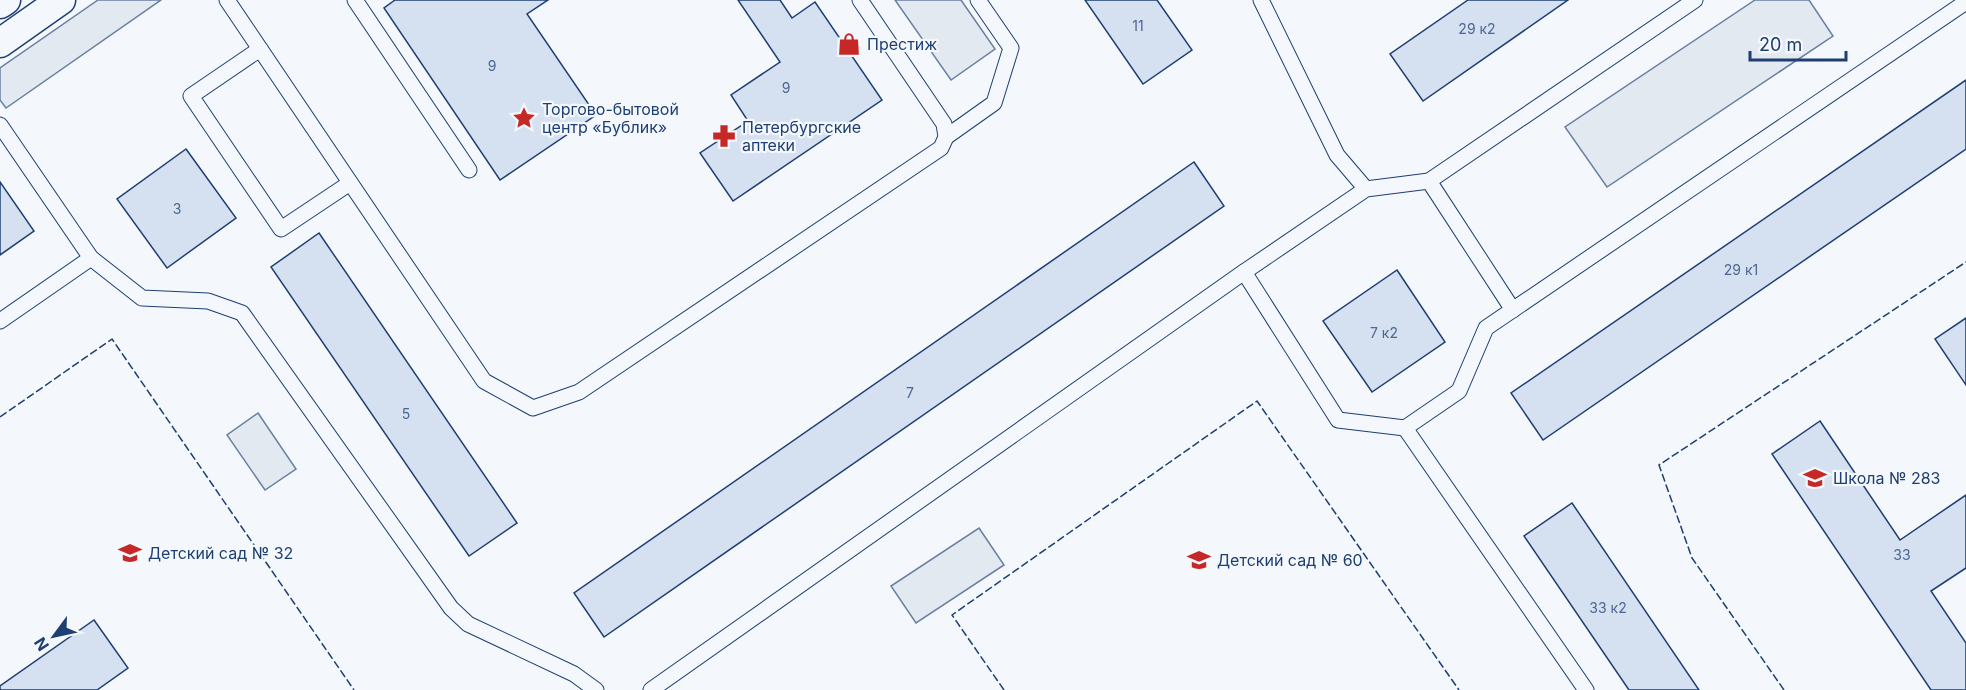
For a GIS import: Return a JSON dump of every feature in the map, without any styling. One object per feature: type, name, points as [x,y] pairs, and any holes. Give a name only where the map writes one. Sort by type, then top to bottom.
[{"type":"street","points":[[0,4],[6,0]]},
{"type":"street","points":[[0,43],[61,0]]},
{"type":"lane","points":[[226,0],[484,381],[533,408],[579,392],[941,147],[946,137],[994,103],[1011,48],[978,0]]},
{"type":"lane","points":[[355,0],[469,170]]},
{"type":"lane","points":[[860,0],[944,124],[946,137]]},
{"type":"lane","points":[[1262,0],[1337,155],[1366,189]]},
{"type":"lane","points":[[651,690],[1244,272],[1366,189],[1429,181],[1695,0]]},
{"type":"lane","points":[[1244,272],[1338,420],[1405,428],[1459,391],[1485,328],[1966,2]]},
{"type":"lane","points":[[260,49],[191,96],[281,229],[350,183]]},
{"type":"lane","points":[[0,125],[91,258],[142,298],[208,301],[242,313],[451,608],[468,624],[574,674],[596,690]]},
{"type":"lane","points":[[1429,181],[1513,310]]},
{"type":"lane","points":[[0,321],[91,258]]},
{"type":"lane","points":[[1405,428],[1586,690]]},
{"type":"shaded area","points":[[98,0],[161,0],[6,108],[0,100],[0,68]]},
{"type":"shaded area","points":[[895,0],[961,0],[995,49],[951,80]]},
{"type":"shaded area","points":[[1755,0],[1809,0],[1833,36],[1607,187],[1565,127]]},
{"type":"shaded area","points":[[258,413],[296,469],[265,490],[227,435]]},
{"type":"shaded area","points":[[979,528],[1004,565],[916,623],[891,586]]},
{"type":"building","points":[[395,0],[548,0],[527,14],[596,115],[500,180],[384,8]]},
{"type":"building","points":[[738,0],[780,0],[792,18],[815,2],[882,100],[733,201],[700,153],[748,121],[731,95],[780,62]]},
{"type":"building","points":[[1085,0],[1157,0],[1192,50],[1143,84]]},
{"type":"building","points":[[1468,0],[1568,0],[1423,101],[1390,54]]},
{"type":"building","points":[[1966,80],[1966,149],[1543,440],[1511,393]]},
{"type":"building","points":[[186,149],[236,218],[167,268],[117,199]]},
{"type":"building","points":[[1194,162],[1224,206],[604,637],[574,593]]},
{"type":"building","points":[[0,182],[34,231],[0,255]]},
{"type":"building","points":[[319,233],[517,523],[469,556],[271,267]]},
{"type":"building","points":[[1397,270],[1445,342],[1372,392],[1323,321]]},
{"type":"building","points":[[1966,318],[1966,385],[1935,339]]},
{"type":"building","points":[[1820,421],[1900,540],[1966,495],[1966,568],[1931,591],[1966,643],[1966,690],[1931,690],[1772,454]]},
{"type":"building","points":[[1572,503],[1699,690],[1629,690],[1524,536]]},
{"type":"building","points":[[94,620],[128,668],[97,690],[0,690],[0,686]]},
{"type":"fence","points":[[1784,690],[1692,558],[1659,465],[1966,262]]},
{"type":"fence","points":[[0,417],[112,339],[354,690]]},
{"type":"fence","points":[[1004,690],[952,615],[1257,401],[1459,690]]},
{"type":"place","name":"Престиж","points":[[849,44]]},
{"type":"place","name":"Торгово-бытовой центр «Бублик»","points":[[524,118]]},
{"type":"place","name":"Петербургские аптеки","points":[[724,136]]},
{"type":"place","name":"Школа № 283","points":[[1815,478]]},
{"type":"place","name":"Детский сад № 32","points":[[130,553]]},
{"type":"place","name":"Детский сад № 60","points":[[1199,560]]}]
